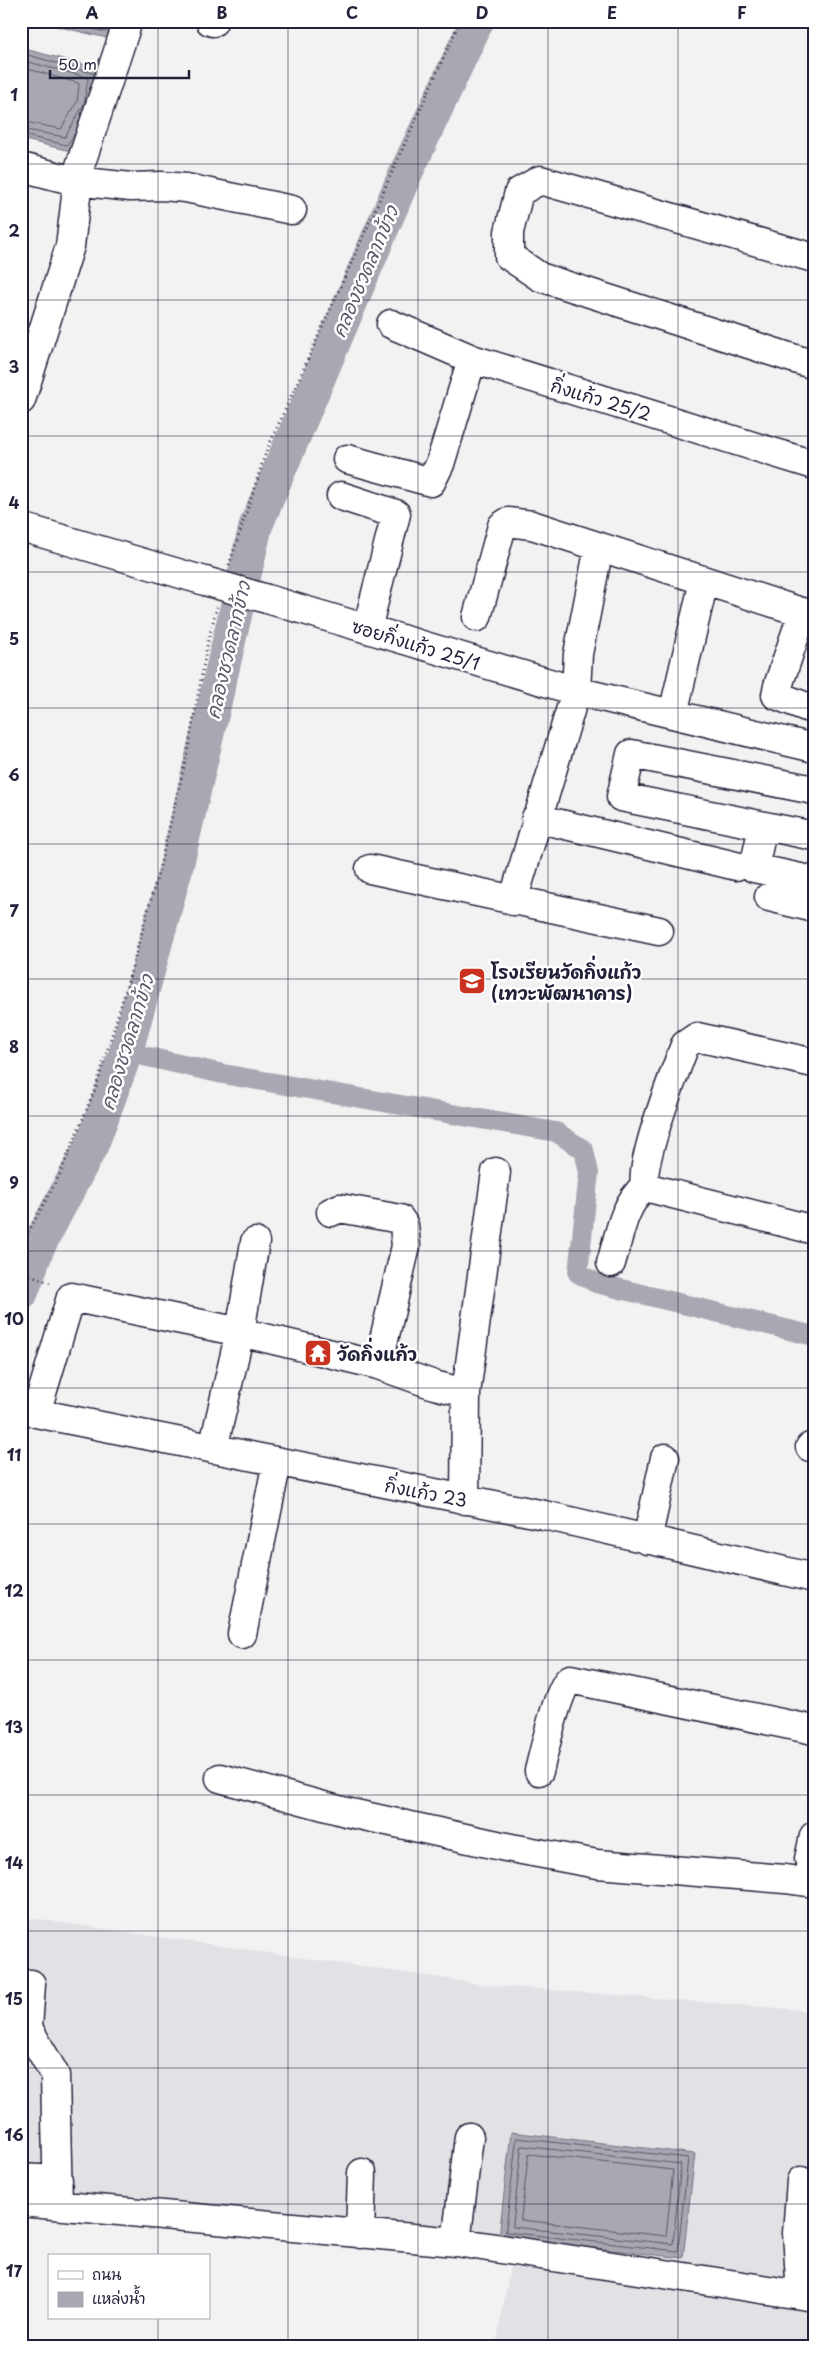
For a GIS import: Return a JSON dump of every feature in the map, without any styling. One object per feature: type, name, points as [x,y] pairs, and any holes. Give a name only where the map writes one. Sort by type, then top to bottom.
[{"type":"street","points":[[21,400],[70,246],[76,197],[75,181],[128,21]]},
{"type":"street","points":[[21,167],[75,181],[131,187],[162,186],[186,188],[292,210]]},
{"type":"street","points":[[814,258],[540,180],[519,192],[509,232],[509,256],[540,277],[814,365]]},
{"type":"street","name":"กิ่งแก้ว 25/2","points":[[391,324],[472,359],[814,465]]},
{"type":"street","points":[[347,459],[431,482],[440,464],[472,359]]},
{"type":"street","points":[[341,496],[396,514],[367,629]]},
{"type":"street","points":[[477,618],[502,526],[508,522],[532,525],[808,614],[776,695],[814,710]]},
{"type":"street","name":"ซอยกิ่งแก้ว 25/1","points":[[21,526],[217,574],[267,599],[576,691],[814,748]]},
{"type":"street","points":[[513,901],[536,818],[576,691],[578,654],[599,547]]},
{"type":"street","points":[[673,714],[704,581]]},
{"type":"street","points":[[814,790],[631,754],[621,797],[814,836]]},
{"type":"street","points":[[536,818],[736,866]]},
{"type":"street","points":[[763,826],[754,868],[814,881]]},
{"type":"street","points":[[370,869],[659,931]]},
{"type":"street","points":[[769,897],[814,908]]},
{"type":"street","points":[[645,1186],[643,1180],[648,1153],[685,1045],[690,1040],[697,1037],[814,1063]]},
{"type":"street","points":[[465,1500],[466,1393],[496,1172]]},
{"type":"street","points":[[645,1186],[814,1230]]},
{"type":"street","points":[[611,1263],[629,1205],[636,1194],[645,1186]]},
{"type":"street","points":[[331,1212],[340,1208],[400,1219],[404,1225],[406,1246],[378,1365]]},
{"type":"street","points":[[214,1449],[240,1332],[255,1242]]},
{"type":"street","name":"กิ่งแก้ว 23","points":[[240,1332],[71,1297],[36,1413],[465,1500],[814,1578]]},
{"type":"street","points":[[240,1332],[378,1365],[434,1385],[466,1393]]},
{"type":"street","points":[[647,1540],[665,1458]]},
{"type":"street","points":[[242,1634],[277,1462]]},
{"type":"street","points":[[539,1771],[560,1696],[566,1681],[570,1679],[814,1730]]},
{"type":"street","points":[[220,1778],[346,1812],[506,1847],[597,1864],[784,1879],[812,1859]]},
{"type":"street","points":[[31,1984],[28,2028],[55,2075],[58,2192]]},
{"type":"street","points":[[456,2242],[469,2137]]},
{"type":"street","points":[[360,2234],[362,2173]]},
{"type":"street","points":[[21,2178],[58,2192],[360,2234],[456,2242],[808,2296],[797,2233],[801,2181]]},
{"type":"street","points":[[21,2202],[58,2192]]},
{"type":"path","points":[[217,574],[266,452],[460,21]]},
{"type":"path","points":[[21,1245],[60,1174],[97,1084],[124,998],[187,754],[208,641],[218,604]]},
{"type":"path","points":[[21,1271],[49,1282]]},
{"type":"shaded area","points":[[30,1918],[488,1985],[814,2011],[814,2346],[496,2346],[514,2246],[21,2196],[21,1944]]},
{"type":"water","points":[[35,21],[115,21],[111,39]]},
{"type":"water","points":[[21,48],[101,69],[95,108],[70,151],[21,139]]},
{"type":"water","points":[[511,2132],[695,2154],[683,2258],[499,2237]]},
{"type":"waterway","name":"คลองชวดลากข้าว","points":[[21,1294],[38,1247],[92,1144],[126,1052],[177,864],[256,525],[404,177],[477,21]]},
{"type":"waterway","points":[[126,1052],[223,1074],[556,1132],[584,1150],[589,1173],[578,1273],[596,1283],[814,1336]]},
{"type":"place","name":"โรงเรียนวัดกิ่งแก้ว (เทวะพัฒนาคาร)","points":[[472,981]]},
{"type":"place","name":"วัดกิ่งแก้ว","points":[[318,1353]]}]
